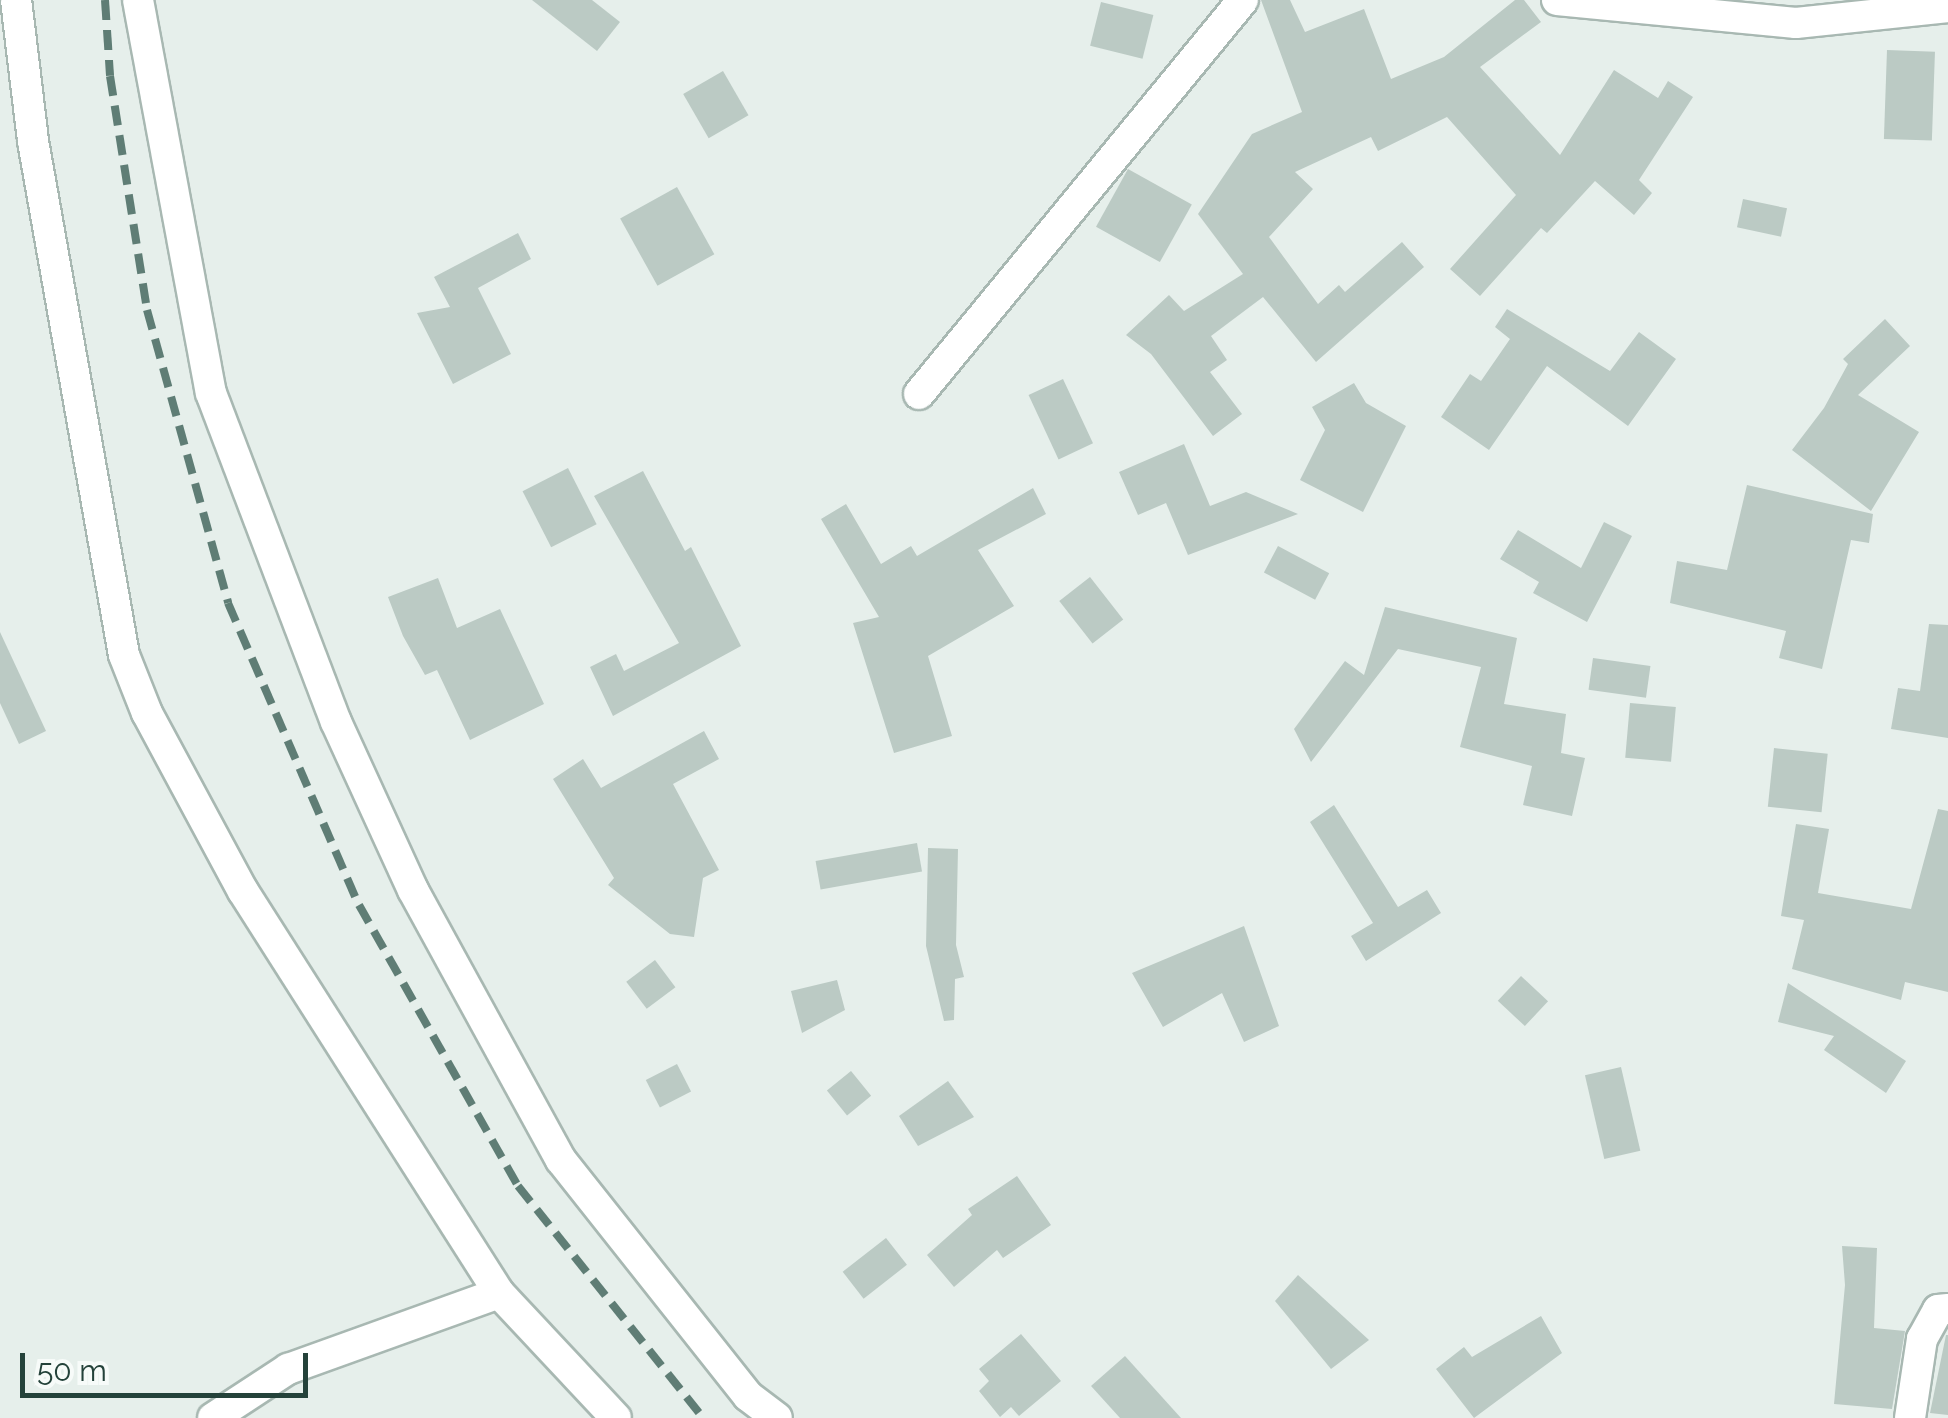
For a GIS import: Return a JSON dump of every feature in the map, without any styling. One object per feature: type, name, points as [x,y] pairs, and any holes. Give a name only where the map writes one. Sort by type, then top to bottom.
[{"type":"street","points":[[16,0],[33,141],[124,654],[147,713],[243,891],[499,1294],[616,1418]]},
{"type":"street","points":[[138,0],[210,392],[336,722],[413,890],[561,1160],[736,1382],[777,1418]]},
{"type":"street","points":[[918,394],[1242,0]]},
{"type":"street","points":[[1557,0],[1795,12],[1948,6]]},
{"type":"street","points":[[213,1418],[288,1369],[499,1294]]},
{"type":"street","points":[[1910,1418],[1922,1339],[1938,1310],[1948,1309]]},
{"type":"building","points":[[532,0],[592,0],[620,22],[597,51]]},
{"type":"building","points":[[1261,0],[1290,0],[1305,32],[1364,9],[1391,79],[1444,57],[1515,0],[1524,0],[1541,22],[1480,67],[1560,155],[1614,70],[1658,98],[1668,81],[1693,97],[1639,180],[1652,193],[1634,215],[1595,181],[1547,233],[1541,228],[1480,296],[1450,269],[1516,195],[1447,117],[1378,151],[1371,137],[1295,172],[1313,189],[1269,237],[1318,304],[1339,285],[1345,292],[1402,242],[1424,267],[1316,362],[1263,297],[1211,336],[1227,360],[1210,372],[1242,414],[1213,436],[1151,354],[1126,335],[1169,295],[1184,311],[1243,274],[1198,214],[1252,134],[1302,112]]},
{"type":"building","points":[[1101,2],[1153,15],[1143,59],[1090,46]]},
{"type":"building","points":[[1887,50],[1935,52],[1932,141],[1884,139]]},
{"type":"building","points":[[723,71],[748,115],[709,138],[683,94]]},
{"type":"building","points":[[1128,169],[1192,204],[1160,262],[1096,227]]},
{"type":"building","points":[[677,187],[714,254],[657,286],[620,219]]},
{"type":"building","points":[[1743,199],[1787,208],[1781,237],[1737,227]]},
{"type":"building","points":[[518,233],[531,259],[478,288],[511,354],[453,384],[417,313],[450,307],[434,277]]},
{"type":"building","points":[[1507,309],[1610,371],[1639,332],[1676,359],[1628,426],[1547,366],[1489,450],[1441,417],[1470,374],[1481,381],[1510,339],[1495,327]]},
{"type":"building","points":[[1885,319],[1910,346],[1858,395],[1919,432],[1871,511],[1792,450],[1824,408],[1848,364],[1843,359]]},
{"type":"building","points":[[1063,379],[1093,443],[1059,459],[1029,395]]},
{"type":"building","points":[[1354,383],[1366,403],[1406,426],[1363,512],[1300,480],[1325,430],[1312,407]]},
{"type":"building","points":[[1184,444],[1210,506],[1246,492],[1298,514],[1188,555],[1166,503],[1138,515],[1119,472]]},
{"type":"building","points":[[568,468],[597,524],[551,547],[523,491]]},
{"type":"building","points":[[643,471],[685,551],[691,547],[741,646],[613,716],[590,667],[616,654],[624,671],[679,643],[594,496]]},
{"type":"building","points":[[1747,485],[1873,514],[1869,543],[1851,540],[1822,669],[1779,658],[1786,631],[1670,603],[1677,561],[1727,570]]},
{"type":"building","points":[[1033,488],[1046,514],[978,550],[1014,606],[928,656],[952,736],[894,753],[853,623],[879,617],[821,519],[846,504],[881,564],[911,546],[917,556]]},
{"type":"building","points":[[1604,522],[1632,536],[1587,622],[1533,593],[1539,582],[1500,559],[1518,530],[1581,568]]},
{"type":"building","points":[[1278,546],[1329,573],[1315,600],[1264,572]]},
{"type":"building","points":[[1090,577],[1123,620],[1093,644],[1059,601]]},
{"type":"building","points":[[438,578],[457,628],[500,609],[544,704],[470,740],[437,670],[425,675],[403,636],[388,597]]},
{"type":"building","points":[[1385,607],[1517,638],[1504,704],[1566,714],[1561,753],[1585,758],[1572,816],[1523,805],[1532,766],[1460,747],[1481,667],[1398,649],[1311,762],[1294,729],[1345,661],[1364,675]]},
{"type":"building","points":[[1929,624],[1948,625],[1948,738],[1891,729],[1898,688],[1920,691]]},
{"type":"building","points":[[0,632],[46,731],[19,744],[0,703]]},
{"type":"building","points":[[1593,658],[1650,666],[1646,698],[1589,690]]},
{"type":"building","points":[[1630,703],[1676,707],[1671,762],[1625,758]]},
{"type":"building","points":[[704,731],[719,759],[673,784],[719,870],[703,878],[694,937],[670,934],[608,885],[614,878],[553,779],[583,759],[601,788]]},
{"type":"building","points":[[1774,748],[1828,754],[1822,812],[1768,807]]},
{"type":"building","points":[[1334,805],[1398,907],[1427,890],[1441,913],[1366,961],[1351,936],[1373,923],[1310,822]]},
{"type":"building","points":[[1938,809],[1948,811],[1948,992],[1905,982],[1901,1000],[1792,969],[1804,920],[1781,916],[1796,824],[1829,829],[1818,893],[1911,909]]},
{"type":"building","points":[[917,843],[922,872],[821,889],[816,861]]},
{"type":"building","points":[[928,848],[958,849],[956,945],[964,977],[955,979],[954,1020],[944,1021],[926,946]]},
{"type":"building","points":[[1244,926],[1279,1026],[1244,1042],[1222,993],[1163,1027],[1132,973]]},
{"type":"building","points":[[655,960],[675,987],[647,1009],[626,982]]},
{"type":"building","points":[[1521,976],[1548,1001],[1525,1026],[1498,1001]]},
{"type":"building","points":[[837,980],[845,1010],[802,1033],[791,991]]},
{"type":"building","points":[[1788,983],[1906,1061],[1886,1093],[1824,1050],[1834,1036],[1778,1022]]},
{"type":"building","points":[[677,1064],[691,1092],[660,1108],[646,1080]]},
{"type":"building","points":[[1621,1067],[1640,1151],[1604,1159],[1585,1075]]},
{"type":"building","points":[[851,1071],[871,1096],[847,1115],[827,1091]]},
{"type":"building","points":[[948,1081],[974,1117],[918,1146],[899,1116]]},
{"type":"building","points":[[1017,1176],[1051,1225],[1003,1258],[997,1250],[954,1287],[927,1255],[972,1215],[968,1209]]},
{"type":"building","points":[[886,1238],[907,1265],[864,1299],[843,1272]]},
{"type":"building","points":[[1842,1246],[1877,1248],[1874,1328],[1905,1331],[1892,1409],[1834,1404],[1845,1285]]},
{"type":"building","points":[[1298,1275],[1369,1340],[1331,1369],[1275,1301]]},
{"type":"building","points":[[1541,1316],[1562,1353],[1474,1418],[1436,1369],[1464,1347],[1472,1357]]},
{"type":"building","points":[[1021,1334],[1061,1381],[1019,1416],[1011,1407],[1000,1417],[979,1391],[989,1381],[979,1369]]},
{"type":"building","points":[[1948,1335],[1948,1415],[1930,1413]]},
{"type":"building","points":[[1125,1356],[1181,1418],[1120,1418],[1091,1386]]},
{"type":"railway","points":[[105,0],[110,76],[147,310],[228,603],[359,905],[518,1186],[703,1418]]}]
